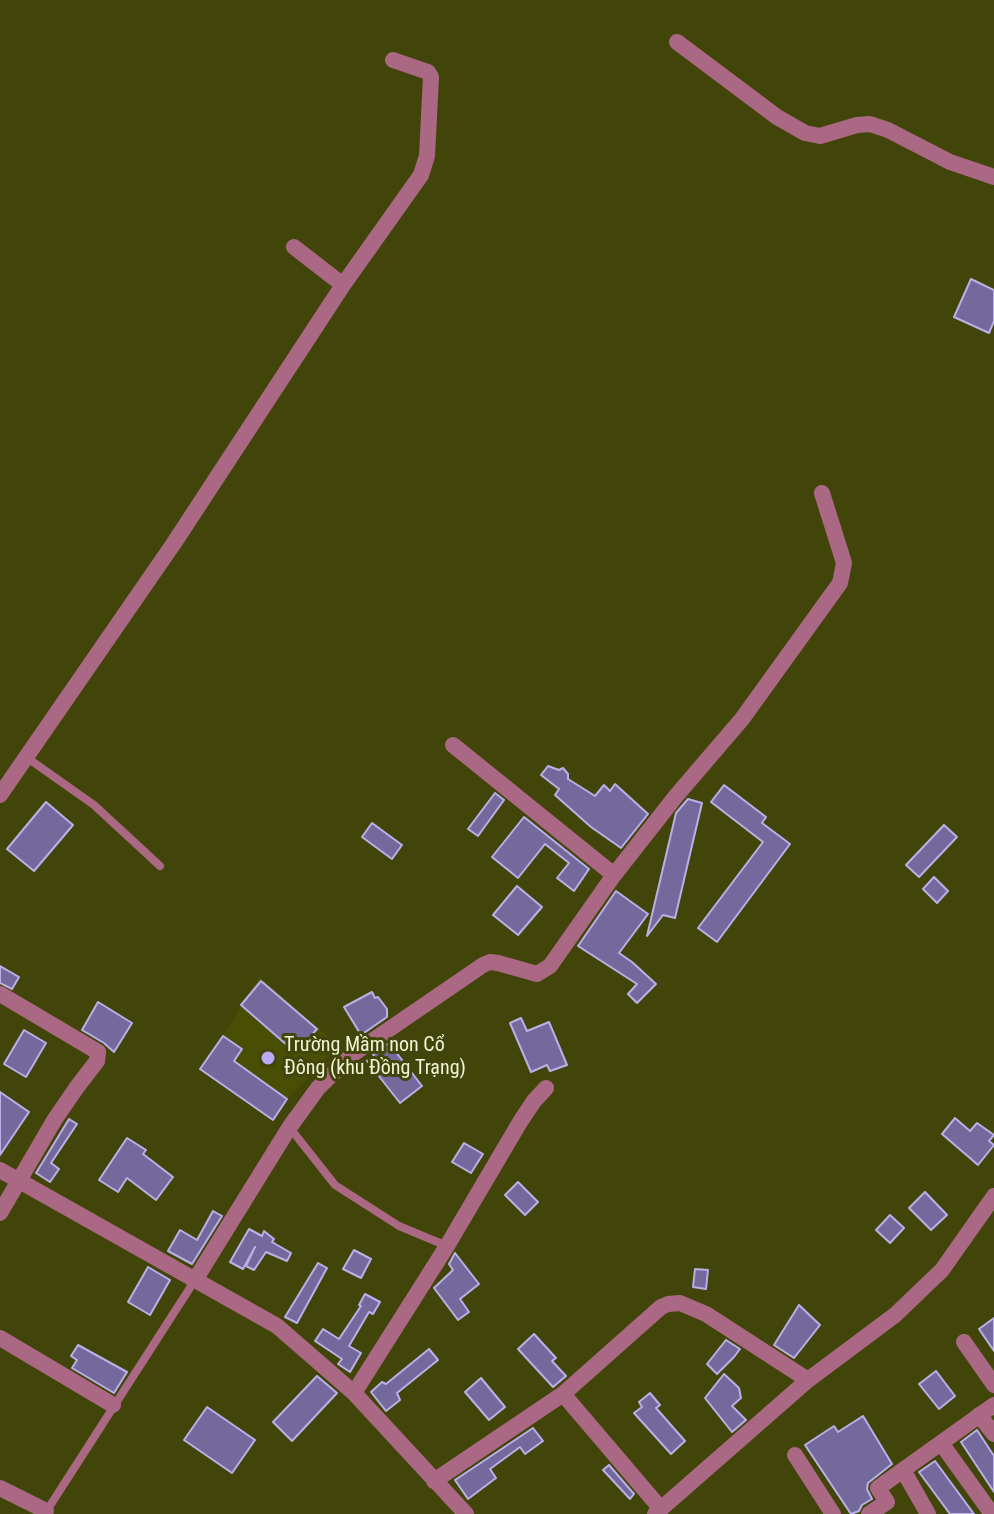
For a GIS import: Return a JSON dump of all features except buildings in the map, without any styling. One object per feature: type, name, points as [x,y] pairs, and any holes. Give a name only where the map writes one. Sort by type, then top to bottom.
[{"type":"street","points":[[677,42],[777,117],[805,133],[820,136],[870,124],[950,162],[994,177]]},
{"type":"street","points":[[0,795],[174,543],[343,285],[421,175],[427,156],[431,77],[428,72],[393,60]]},
{"type":"street","points":[[294,247],[343,285]]},
{"type":"street","points":[[195,1280],[289,1128],[318,1088],[353,1054],[490,962],[531,973],[543,972],[550,966],[614,875],[742,719],[840,583],[844,563],[822,493]]},
{"type":"street","points":[[453,745],[614,875]]},
{"type":"street","points":[[0,994],[98,1052],[97,1061],[55,1119],[0,1213]]},
{"type":"street","points":[[354,1393],[447,1246],[520,1122],[546,1088]]},
{"type":"street","points":[[0,1170],[277,1326],[354,1393],[466,1514]]},
{"type":"street","points":[[563,1394],[658,1512],[808,1380],[895,1315],[942,1270],[994,1196]]},
{"type":"street","points":[[434,1481],[563,1394],[661,1307],[674,1303],[706,1314],[808,1380]]},
{"type":"street","points":[[0,1338],[113,1405]]},
{"type":"street","points":[[964,1342],[994,1385]]},
{"type":"street","points":[[869,1514],[887,1502],[878,1488],[994,1405]]},
{"type":"street","points":[[979,1415],[994,1434]]},
{"type":"street","points":[[941,1443],[992,1514]]},
{"type":"street","points":[[795,1455],[833,1514]]},
{"type":"street","points":[[903,1470],[928,1514]]},
{"type":"street","points":[[0,1488],[45,1513]]},
{"type":"lane","points":[[25,757],[94,805],[160,866]]},
{"type":"lane","points":[[289,1128],[335,1185],[399,1226],[447,1246]]},
{"type":"lane","points":[[45,1513],[195,1280]]},
{"type":"shaded area","name":"Trường Mầm non Cổ Đông (khu Đồng Trạng)","points":[[259,976],[339,1046],[287,1099],[273,1120],[200,1069]]},
{"type":"place","name":"Trường Mầm non Cổ Đông (khu Đồng Trạng)","points":[[268,1058]]}]
